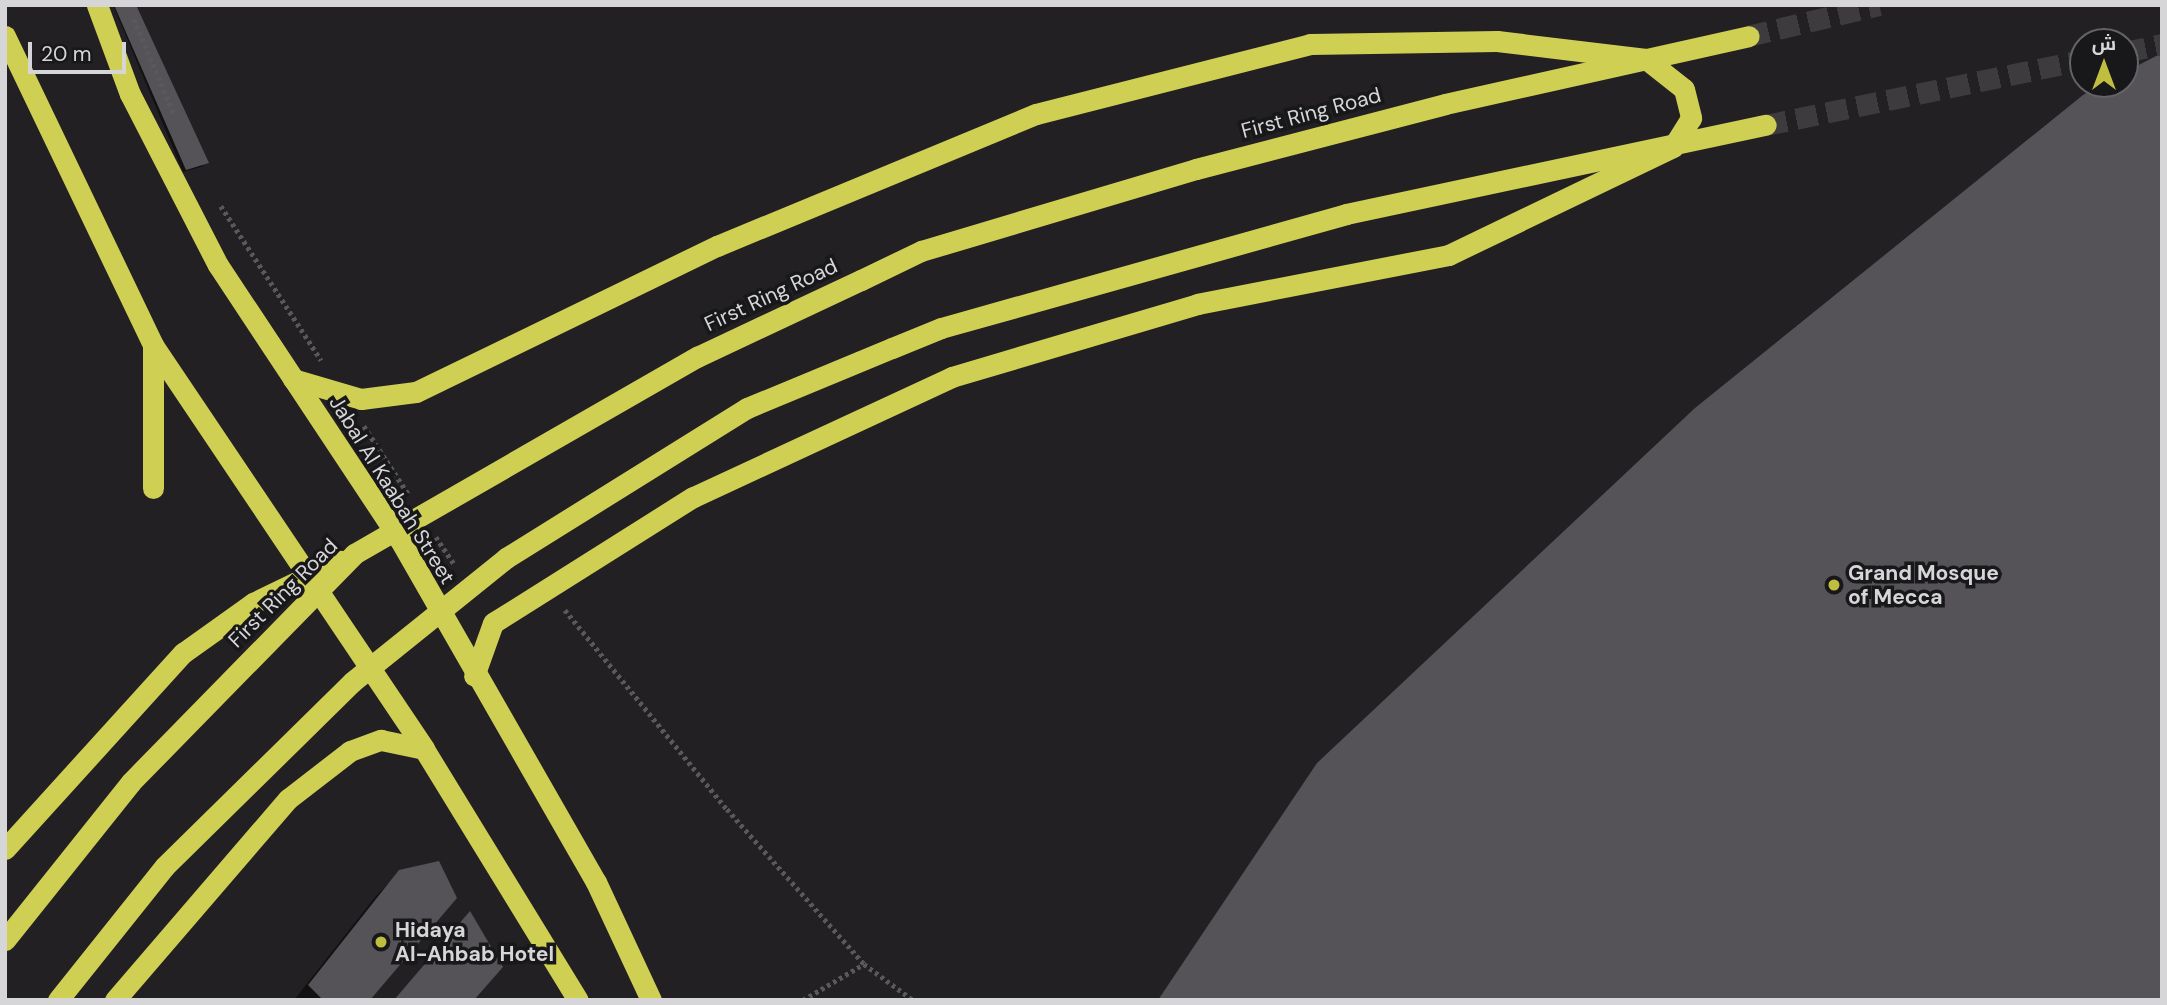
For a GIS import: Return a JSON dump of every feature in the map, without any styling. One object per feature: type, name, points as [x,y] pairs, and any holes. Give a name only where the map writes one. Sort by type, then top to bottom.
[{"type":"highway","name":"Jabal Al Kaabah Street","points":[[97,5],[130,94],[218,265],[400,540],[474,676],[596,882],[651,1000]]},
{"type":"highway","points":[[5,36],[153,345],[424,749],[578,1000]]},
{"type":"highway","name":"First Ring Road","points":[[5,940],[131,782],[354,554],[697,357],[921,251],[1196,169],[1748,36]]},
{"type":"highway","points":[[293,379],[361,399],[416,392],[717,246],[1036,114],[1310,44],[1497,41],[1646,59],[1684,89],[1691,118],[1673,147],[1449,255],[1198,304],[952,377],[693,497],[493,624],[474,676]]},
{"type":"highway","points":[[58,1000],[165,866],[352,682],[506,558],[747,408],[941,328],[1346,214],[1673,147],[1766,125]]},
{"type":"highway","points":[[153,345],[153,488]]},
{"type":"highway","points":[[5,849],[183,653],[253,603],[354,554]]},
{"type":"highway","points":[[115,1000],[288,799],[349,751],[381,740],[424,749]]},
{"type":"path","points":[[128,5],[175,117]]},
{"type":"path","points":[[548,589],[727,809],[864,964],[913,1000]]},
{"type":"path","points":[[803,1000],[864,964]]},
{"type":"building","points":[[114,5],[136,5],[209,163],[186,170]]},
{"type":"building","name":"Grand Mosque of Mecca","points":[[2162,53],[2162,1000],[1158,1000],[1317,763],[1695,408],[2079,98],[2139,98],[2139,65]]},
{"type":"building","name":"Hidaya Al-Ahbab Hotel","points":[[439,861],[457,898],[370,1000],[323,1000],[308,985],[399,870]]},
{"type":"building","points":[[470,911],[503,967],[474,1000],[394,1000]]},
{"type":"tunnel","points":[[1748,36],[1879,5]]},
{"type":"tunnel","points":[[2139,49],[2162,44]]},
{"type":"tunnel","points":[[1766,125],[2069,63]]},
{"type":"place","name":"Grand Mosque of Mecca","points":[[1834,585]]},
{"type":"place","name":"Hidaya Al-Ahbab Hotel","points":[[381,942]]}]
